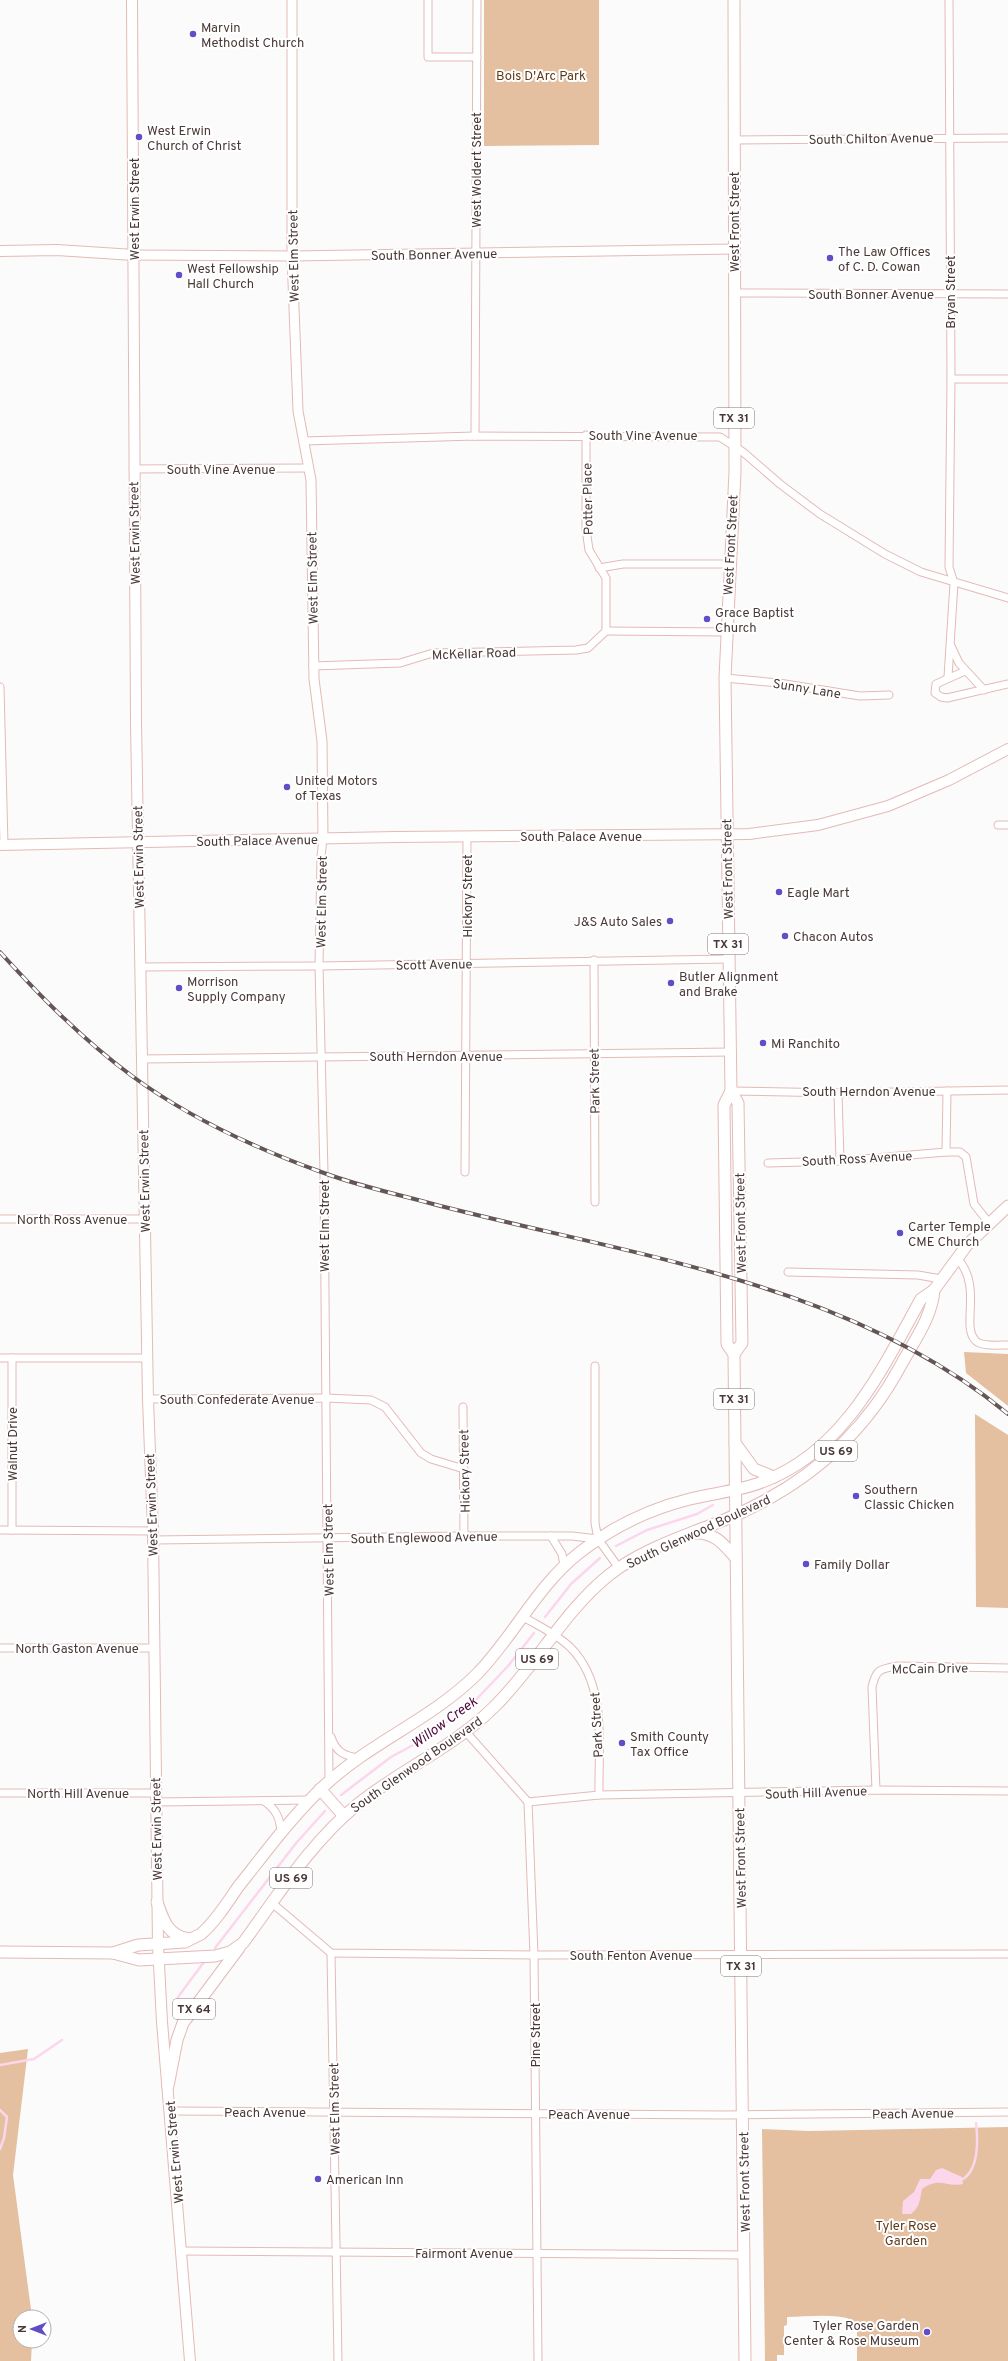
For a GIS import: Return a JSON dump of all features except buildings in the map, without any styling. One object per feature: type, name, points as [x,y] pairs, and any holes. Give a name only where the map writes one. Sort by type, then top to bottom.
[{"type":"main road","name":"West Erwin Street","points":[[132,0],[134,254],[133,469],[148,1399],[153,1535],[153,1648],[158,1958],[190,2361]]},
{"type":"main road","name":"West Front Street","points":[[734,0],[734,444],[730,564],[725,632],[725,678],[731,1091],[738,1103],[742,1343],[734,1354],[745,2361]]},
{"type":"main road","points":[[0,251],[57,250],[134,254]]},
{"type":"main road","name":"South Palace Avenue","points":[[2,845],[468,836],[727,836],[800,828],[869,813],[931,789],[1008,749]]},
{"type":"main road","name":"South Glenwood Boulevard","points":[[192,1940],[204,1932],[281,1832],[320,1789],[359,1758],[434,1710],[458,1691],[491,1659],[541,1591],[564,1566],[598,1539],[626,1522],[658,1509],[692,1498],[735,1490],[774,1477],[819,1447],[857,1407],[884,1368],[921,1299],[934,1290],[957,1258],[989,1223],[1008,1206]]},
{"type":"main road","name":"South Glenwood Boulevard","points":[[158,1958],[223,1954],[230,1952],[243,1943],[312,1851],[344,1816],[388,1782],[466,1732],[512,1689],[584,1597],[619,1568],[648,1551],[735,1515],[776,1495],[808,1474],[842,1445],[866,1419],[886,1391],[932,1306],[934,1290]]},
{"type":"main road","points":[[735,1443],[754,1469],[774,1477]]},
{"type":"main road","points":[[692,1533],[712,1535],[736,1558]]},
{"type":"main road","points":[[320,1789],[344,1816]]},
{"type":"main road","points":[[157,1902],[162,1919],[170,1930],[179,1937],[192,1940]]},
{"type":"main road","name":"US 69","points":[[113,1953],[138,1946],[158,1945],[192,1940]]},
{"type":"main road","name":"TX 64","points":[[168,2086],[177,2040],[184,2023],[243,1943]]},
{"type":"main road","name":"US 69","points":[[0,1952],[113,1953],[139,1960],[158,1958]]},
{"type":"street","name":"West Elm Street","points":[[292,0],[292,256],[298,411],[309,468],[311,497],[313,666],[322,741],[323,838],[321,856],[319,966],[322,1057],[328,1538],[329,1782]]},
{"type":"street","points":[[428,0],[428,57],[477,57]]},
{"type":"street","name":"West Woldert Street","points":[[475,436],[477,0]]},
{"type":"street","name":"Bryan Street","points":[[948,677],[954,583],[949,567],[951,379],[950,0]]},
{"type":"street","name":"South Chilton Avenue","points":[[734,140],[1008,138]]},
{"type":"street","name":"South Bonner Avenue","points":[[134,254],[292,256],[734,250]]},
{"type":"street","name":"South Bonner Avenue","points":[[735,293],[1008,294]]},
{"type":"street","points":[[951,379],[1008,379]]},
{"type":"street","name":"Potter Place","points":[[586,435],[586,530],[589,550],[606,578],[606,631]]},
{"type":"street","name":"South Vine Avenue","points":[[304,441],[475,436],[713,436],[734,444],[796,497],[856,538],[908,566],[954,583],[1008,598]]},
{"type":"street","name":"South Vine Avenue","points":[[133,469],[309,468]]},
{"type":"street","points":[[599,568],[623,564],[730,564]]},
{"type":"street","points":[[606,631],[725,632]]},
{"type":"street","name":"McKellar Road","points":[[313,666],[400,663],[433,653],[576,650],[588,648],[606,631]]},
{"type":"street","points":[[950,642],[955,658],[965,671],[984,690]]},
{"type":"street","points":[[965,671],[948,677],[936,684],[935,693],[941,697],[984,690],[1008,684]]},
{"type":"street","name":"Sunny Lane","points":[[725,678],[779,683],[860,696],[889,695]]},
{"type":"street","points":[[0,687],[2,845]]},
{"type":"street","points":[[998,825],[1008,825]]},
{"type":"street","name":"Hickory Street","points":[[465,1172],[468,836]]},
{"type":"street","name":"Scott Avenue","points":[[140,967],[467,964],[594,960],[728,959]]},
{"type":"street","name":"Park Street","points":[[594,960],[593,1054],[595,1202]]},
{"type":"street","name":"South Herndon Avenue","points":[[142,1058],[467,1056],[731,1052]]},
{"type":"street","points":[[946,1152],[947,1090]]},
{"type":"street","name":"South Herndon Avenue","points":[[731,1091],[838,1092],[1008,1090]]},
{"type":"street","points":[[838,1092],[840,1161]]},
{"type":"street","name":"South Ross Avenue","points":[[768,1163],[840,1161],[960,1152],[966,1157],[974,1204],[989,1223]]},
{"type":"street","name":"North Ross Avenue","points":[[0,1219],[145,1219]]},
{"type":"street","points":[[957,1258],[965,1269],[970,1286],[970,1331],[975,1340],[985,1344],[1008,1345]]},
{"type":"street","points":[[788,1272],[918,1275],[941,1279]]},
{"type":"street","points":[[0,1358],[148,1358]]},
{"type":"street","name":"Walnut Drive","points":[[12,1358],[12,1530]]},
{"type":"street","points":[[595,1366],[595,1523],[598,1539],[619,1568]]},
{"type":"street","name":"South Confederate Avenue","points":[[148,1399],[326,1398],[372,1400],[378,1403],[397,1420],[421,1453],[431,1459],[464,1469]]},
{"type":"street","name":"Hickory Street","points":[[463,1407],[464,1536]]},
{"type":"street","name":"South Englewood Avenue","points":[[0,1530],[153,1535],[328,1538],[572,1536],[598,1539]]},
{"type":"street","points":[[551,1536],[561,1552],[564,1566]]},
{"type":"street","name":"Park Street","points":[[522,1616],[554,1635],[571,1648],[584,1663],[594,1684],[598,1708],[599,1796]]},
{"type":"street","name":"North Gaston Avenue","points":[[0,1648],[153,1648]]},
{"type":"street","name":"McCain Drive","points":[[876,1790],[872,1687],[875,1674],[883,1669],[897,1666],[1008,1668]]},
{"type":"street","points":[[466,1732],[528,1802]]},
{"type":"street","name":"West Elm Street","points":[[329,1733],[338,1751],[347,1756],[359,1758]]},
{"type":"street","name":"South Hill Avenue","points":[[528,1802],[599,1796],[876,1790],[1008,1791]]},
{"type":"street","name":"North Hill Avenue","points":[[0,1793],[156,1798]]},
{"type":"street","points":[[156,1798],[264,1801],[309,1800]]},
{"type":"street","points":[[264,1801],[274,1810],[280,1819],[281,1832]]},
{"type":"street","name":"Pine Street","points":[[528,1802],[534,1955],[538,2361]]},
{"type":"street","points":[[272,1903],[331,1953]]},
{"type":"street","name":"West Elm Street","points":[[331,1953],[338,2361]]},
{"type":"street","name":"South Fenton Avenue","points":[[331,1953],[534,1955],[1008,1954]]},
{"type":"street","name":"Peach Avenue","points":[[170,2111],[742,2115],[1008,2112]]},
{"type":"street","name":"Fairmont Avenue","points":[[182,2251],[745,2255]]},
{"type":"green space","name":"Bois D'Arc Park","points":[[484,0],[599,0],[599,145],[484,146]]},
{"type":"green space","points":[[964,1352],[1008,1354],[1008,1406],[966,1373]]},
{"type":"green space","points":[[975,1414],[1008,1435],[1008,1608],[976,1607]]},
{"type":"green space","points":[[28,2049],[13,2175],[31,2309],[12,2309],[12,2349],[32,2349],[31,2361],[0,2361],[0,2053]]},
{"type":"green space","name":"Tyler Rose Garden","points":[[1008,2127],[1008,2361],[857,2361],[857,2328],[853,2328],[853,2320],[820,2316],[787,2317],[787,2325],[784,2326],[784,2355],[777,2355],[777,2361],[765,2361],[762,2129],[809,2131]]},
{"type":"shaded area","points":[[942,2168],[962,2177],[963,2184],[952,2185],[934,2183],[928,2185],[922,2189],[916,2209],[911,2214],[902,2214],[903,2201],[914,2192],[920,2179],[930,2179],[936,2170]]},
{"type":"waterway","name":"Willow Creek","points":[[616,1546],[647,1530],[697,1514],[713,1505]]},
{"type":"waterway","name":"Willow Creek","points":[[545,1617],[571,1584],[600,1558]]},
{"type":"waterway","name":"Willow Creek","points":[[341,1795],[391,1757],[417,1743],[471,1705],[508,1666],[534,1633]]},
{"type":"waterway","name":"Willow Creek","points":[[215,1948],[297,1842],[325,1811]]},
{"type":"waterway","name":"Willow Creek","points":[[178,1997],[204,1962]]},
{"type":"waterway","name":"Willow Creek","points":[[0,2065],[34,2059],[62,2040]]},
{"type":"waterway","name":"Willow Creek","points":[[0,2110],[7,2117],[4,2138],[0,2149]]},
{"type":"waterway","points":[[963,2179],[968,2174],[975,2161],[977,2145],[976,2123]]},
{"type":"railway","points":[[0,952],[80,1033],[96,1048],[132,1076],[177,1106],[249,1143],[299,1164],[364,1186],[658,1258],[733,1278],[806,1303],[877,1332],[945,1369],[1008,1414]]},
{"type":"place","name":"Marvin Methodist Church","points":[[193,34]]},
{"type":"place","name":"West Erwin Church of Christ","points":[[139,137]]},
{"type":"place","name":"The Law Offices of C. D. Cowan","points":[[830,258]]},
{"type":"place","name":"West Fellowship Hall Church","points":[[179,275]]},
{"type":"place","name":"Grace Baptist Church","points":[[707,619]]},
{"type":"place","name":"United Motors of Texas","points":[[287,787]]},
{"type":"place","name":"Eagle Mart","points":[[779,892]]},
{"type":"place","name":"J&S Auto Sales","points":[[670,921]]},
{"type":"place","name":"Chacon Autos","points":[[785,936]]},
{"type":"place","name":"Butler Alignment and Brake","points":[[671,983]]},
{"type":"place","name":"Morrison Supply Company","points":[[179,988]]},
{"type":"place","name":"Mi Ranchito","points":[[763,1043]]},
{"type":"place","name":"Carter Temple CME Church","points":[[900,1233]]},
{"type":"place","name":"Southern Classic Chicken","points":[[856,1496]]},
{"type":"place","name":"Family Dollar","points":[[806,1564]]},
{"type":"place","name":"Smith County Tax Office","points":[[622,1743]]},
{"type":"place","name":"American Inn","points":[[318,2179]]},
{"type":"place","name":"Tyler Rose Garden Center & Rose Museum","points":[[927,2332]]}]
